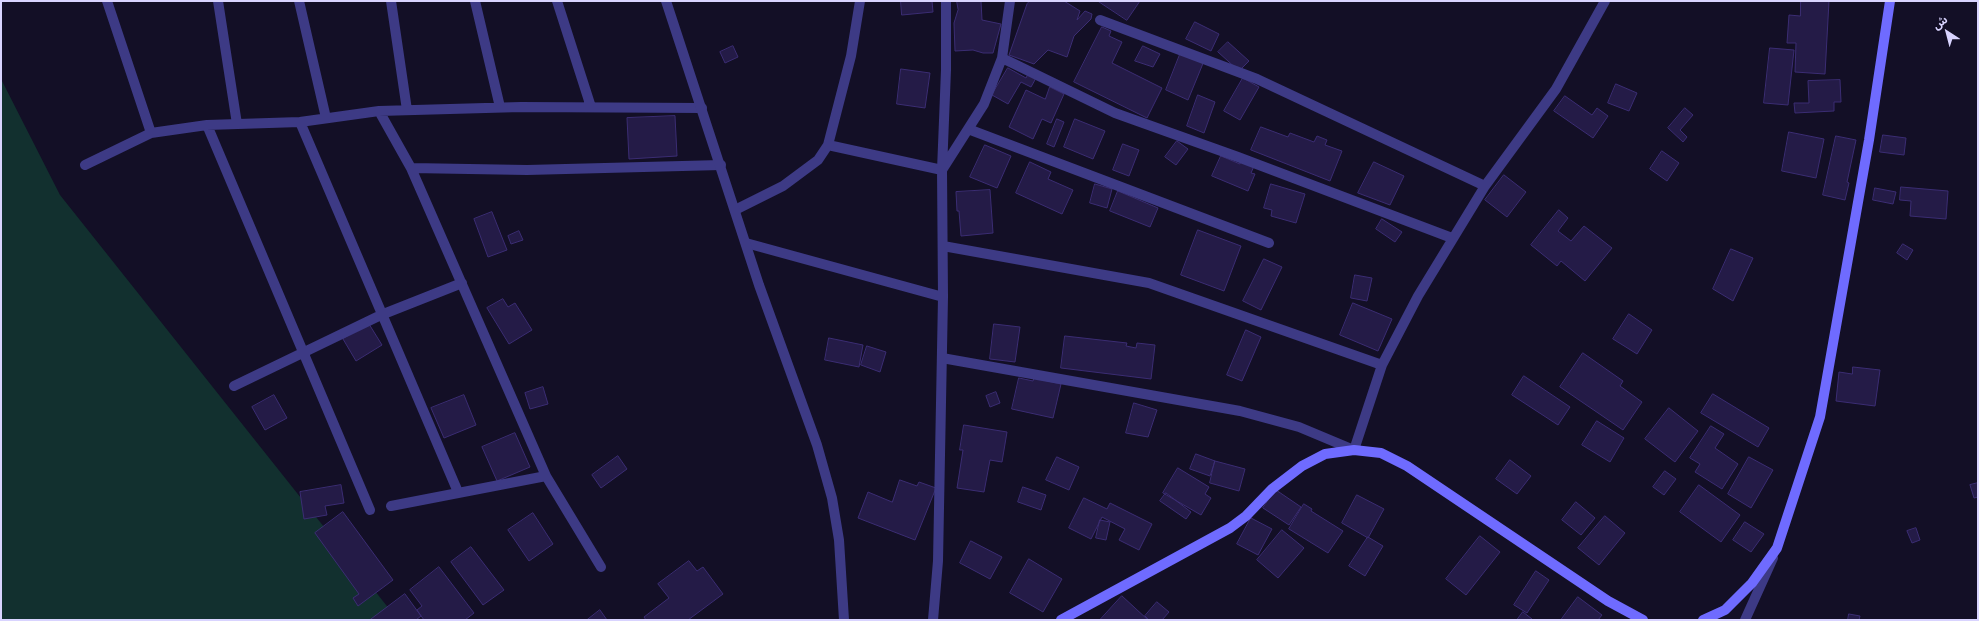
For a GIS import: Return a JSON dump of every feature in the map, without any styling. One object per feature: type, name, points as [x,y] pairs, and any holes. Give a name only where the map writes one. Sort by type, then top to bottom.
[{"type":"main road","points":[[1703,620],[1725,610],[1752,583],[1777,548],[1820,417],[1869,140],[1890,1]]},
{"type":"main road","points":[[1061,620],[1230,528],[1246,516],[1272,489],[1302,466],[1325,454],[1354,450],[1381,453],[1407,466],[1608,601],[1643,620]]},
{"type":"street","points":[[107,1],[151,133]]},
{"type":"street","points":[[218,1],[237,124]]},
{"type":"street","points":[[299,1],[326,118]]},
{"type":"street","points":[[391,1],[407,110]]},
{"type":"street","points":[[476,1],[500,107]]},
{"type":"street","points":[[557,1],[591,107]]},
{"type":"street","points":[[666,1],[746,243],[817,445],[832,498],[839,540],[844,620]]},
{"type":"street","points":[[735,210],[784,186],[818,160],[828,145],[851,56],[860,1]]},
{"type":"street","points":[[934,620],[938,561],[942,358],[942,170],[946,70],[946,1]]},
{"type":"street","points":[[942,170],[984,104],[1002,58],[1010,1]]},
{"type":"street","points":[[942,358],[1240,411],[1300,427],[1354,450],[1382,365],[1418,296],[1485,186],[1556,88],[1605,1]]},
{"type":"street","points":[[1100,20],[1257,79],[1485,186]]},
{"type":"street","points":[[1002,58],[1115,113],[1238,157],[1452,238]]},
{"type":"street","points":[[86,165],[151,133],[207,125],[300,122],[379,111],[407,110],[500,107],[702,108]]},
{"type":"street","points":[[379,111],[412,168],[546,476],[601,567]]},
{"type":"street","points":[[300,122],[380,315],[458,492]]},
{"type":"street","points":[[207,125],[370,510]]},
{"type":"street","points":[[968,130],[1269,243]]},
{"type":"street","points":[[828,145],[942,170]]},
{"type":"street","points":[[412,168],[527,170],[721,165]]},
{"type":"street","points":[[746,243],[943,297]]},
{"type":"street","points":[[943,246],[1149,283],[1382,365]]},
{"type":"street","points":[[234,386],[380,315],[462,283]]},
{"type":"street","points":[[391,506],[546,476]]},
{"type":"street","points":[[1745,620],[1777,548]]},
{"type":"green space","points":[[1,79],[60,195],[398,620],[1,620]]},
{"type":"building","points":[[901,1],[932,1],[933,12],[902,15]]},
{"type":"building","points":[[957,1],[981,1],[982,20],[1001,24],[993,53],[983,53],[973,50],[955,51],[954,23],[958,10]]},
{"type":"building","points":[[1030,1],[1064,1],[1080,11],[1077,20],[1085,11],[1092,14],[1091,19],[1074,36],[1067,57],[1048,50],[1034,64],[1009,55],[1027,4]]},
{"type":"building","points":[[1098,1],[1140,1],[1127,20]]},
{"type":"building","points":[[1801,1],[1829,1],[1825,74],[1795,72],[1796,43],[1787,43],[1789,15],[1800,16]]},
{"type":"building","points":[[1195,22],[1219,34],[1211,51],[1186,39]]},
{"type":"building","points":[[1102,27],[1111,31],[1109,36],[1122,42],[1112,63],[1162,88],[1147,118],[1074,82]]},
{"type":"building","points":[[1228,42],[1249,61],[1239,71],[1218,52]]},
{"type":"building","points":[[733,46],[738,57],[725,63],[720,52]]},
{"type":"building","points":[[1143,46],[1160,54],[1153,67],[1135,61]]},
{"type":"building","points":[[1770,48],[1794,50],[1788,105],[1764,103]]},
{"type":"building","points":[[1181,52],[1204,61],[1188,100],[1166,90]]},
{"type":"building","points":[[1008,68],[1026,78],[1028,74],[1036,78],[1031,87],[1021,82],[1008,104],[992,95]]},
{"type":"building","points":[[901,69],[930,73],[925,108],[897,104]]},
{"type":"building","points":[[1243,78],[1259,87],[1240,120],[1224,111]]},
{"type":"building","points":[[1840,80],[1841,102],[1834,102],[1834,111],[1795,113],[1794,103],[1809,103],[1808,81]]},
{"type":"building","points":[[1616,84],[1637,93],[1629,111],[1608,103]]},
{"type":"building","points":[[1050,87],[1064,94],[1051,123],[1042,119],[1033,139],[1009,127],[1026,90],[1045,99]]},
{"type":"building","points":[[1198,95],[1215,102],[1204,133],[1187,126]]},
{"type":"building","points":[[1565,96],[1592,115],[1597,108],[1608,116],[1593,138],[1554,111]]},
{"type":"building","points":[[1685,108],[1693,115],[1680,130],[1687,137],[1683,142],[1668,128]]},
{"type":"building","points":[[675,116],[677,156],[629,159],[627,118]]},
{"type":"building","points":[[1057,119],[1064,122],[1054,147],[1047,144]]},
{"type":"building","points":[[1075,119],[1105,131],[1093,159],[1064,147]]},
{"type":"building","points":[[1261,127],[1288,137],[1290,133],[1314,142],[1317,136],[1327,140],[1325,145],[1342,151],[1330,181],[1251,150]]},
{"type":"building","points":[[1789,132],[1824,139],[1816,178],[1782,171]]},
{"type":"building","points":[[1883,135],[1906,138],[1904,155],[1880,152]]},
{"type":"building","points":[[1836,136],[1856,140],[1847,182],[1849,183],[1845,200],[1823,195]]},
{"type":"building","points":[[1177,141],[1188,149],[1176,165],[1165,157]]},
{"type":"building","points":[[1123,144],[1139,150],[1129,176],[1113,170]]},
{"type":"building","points":[[985,145],[1011,156],[997,188],[970,177]]},
{"type":"building","points":[[1662,151],[1679,163],[1667,181],[1650,169]]},
{"type":"building","points":[[1221,156],[1240,164],[1241,161],[1254,166],[1251,173],[1255,174],[1248,191],[1212,176]]},
{"type":"building","points":[[1030,162],[1051,172],[1048,179],[1073,190],[1062,214],[1016,193]]},
{"type":"building","points":[[1374,162],[1404,176],[1390,205],[1358,193]]},
{"type":"building","points":[[1504,175],[1526,192],[1507,217],[1485,200]]},
{"type":"building","points":[[1095,184],[1112,189],[1107,208],[1090,203]]},
{"type":"building","points":[[1271,184],[1305,194],[1296,223],[1271,216],[1272,210],[1264,208]]},
{"type":"building","points":[[1901,187],[1948,191],[1946,219],[1910,216],[1911,201],[1900,200]]},
{"type":"building","points":[[1875,188],[1896,192],[1893,204],[1873,200]]},
{"type":"building","points":[[990,190],[993,233],[961,236],[956,192]]},
{"type":"building","points":[[1118,191],[1158,208],[1150,227],[1110,211]]},
{"type":"building","points":[[1559,210],[1568,218],[1558,231],[1571,241],[1584,226],[1612,248],[1585,281],[1561,261],[1557,266],[1531,245]]},
{"type":"building","points":[[492,212],[507,250],[488,257],[474,219]]},
{"type":"building","points":[[1382,219],[1402,232],[1395,242],[1376,229]]},
{"type":"building","points":[[1198,230],[1241,246],[1224,291],[1181,275]]},
{"type":"building","points":[[519,231],[523,240],[511,244],[508,236]]},
{"type":"building","points":[[1903,244],[1913,250],[1907,260],[1897,253]]},
{"type":"building","points":[[1731,249],[1753,258],[1733,301],[1713,289]]},
{"type":"building","points":[[1264,259],[1282,267],[1261,310],[1243,301]]},
{"type":"building","points":[[1355,275],[1372,278],[1367,301],[1351,298]]},
{"type":"building","points":[[503,299],[508,307],[515,303],[532,330],[509,344],[487,308]]},
{"type":"building","points":[[1353,303],[1392,319],[1378,351],[1340,335]]},
{"type":"building","points":[[1629,314],[1652,330],[1637,354],[1613,339]]},
{"type":"building","points":[[369,324],[382,345],[356,361],[343,339]]},
{"type":"building","points":[[994,324],[1020,327],[1015,362],[990,359]]},
{"type":"building","points":[[1246,330],[1261,337],[1242,381],[1227,375]]},
{"type":"building","points":[[1065,336],[1127,343],[1126,346],[1136,348],[1137,343],[1155,345],[1151,379],[1061,368]]},
{"type":"building","points":[[829,338],[863,345],[859,367],[825,360]]},
{"type":"building","points":[[867,346],[886,352],[880,372],[861,365]]},
{"type":"building","points":[[1583,353],[1623,381],[1620,386],[1642,402],[1623,430],[1560,387]]},
{"type":"building","points":[[1853,367],[1880,370],[1875,406],[1836,401],[1839,372],[1852,374]]},
{"type":"building","points":[[1524,376],[1570,407],[1558,425],[1512,395]]},
{"type":"building","points":[[1019,378],[1033,381],[1034,378],[1061,384],[1053,418],[1012,409]]},
{"type":"building","points":[[543,387],[548,404],[530,409],[525,393]]},
{"type":"building","points":[[996,392],[1000,403],[990,407],[986,396]]},
{"type":"building","points":[[1713,394],[1769,428],[1758,447],[1701,413]]},
{"type":"building","points":[[274,395],[287,418],[265,430],[252,407]]},
{"type":"building","points":[[464,395],[476,425],[444,438],[431,408]]},
{"type":"building","points":[[1134,403],[1157,410],[1148,437],[1126,433]]},
{"type":"building","points":[[1669,408],[1698,431],[1675,462],[1645,439]]},
{"type":"building","points":[[1597,421],[1624,438],[1610,462],[1582,445]]},
{"type":"building","points":[[964,425],[1007,432],[1002,462],[990,460],[984,492],[957,488],[963,450],[960,450]]},
{"type":"building","points":[[1711,426],[1724,434],[1715,448],[1738,464],[1722,489],[1695,472],[1700,464],[1690,458]]},
{"type":"building","points":[[515,433],[530,467],[497,481],[482,447]]},
{"type":"building","points":[[1196,454],[1215,461],[1210,476],[1190,469]]},
{"type":"building","points":[[618,456],[627,469],[601,488],[592,475]]},
{"type":"building","points":[[1057,457],[1079,467],[1069,490],[1046,480]]},
{"type":"building","points":[[1749,457],[1773,470],[1751,508],[1728,494]]},
{"type":"building","points":[[1510,460],[1531,476],[1517,494],[1496,479]]},
{"type":"building","points":[[1215,461],[1245,469],[1239,491],[1210,483]]},
{"type":"building","points":[[1178,468],[1209,487],[1205,494],[1211,498],[1201,515],[1163,493]]},
{"type":"building","points":[[1665,471],[1676,479],[1664,495],[1653,487]]},
{"type":"building","points":[[900,480],[917,486],[919,482],[936,488],[915,540],[858,518],[868,492],[892,502]]},
{"type":"building","points":[[1978,483],[1978,497],[1974,498],[1970,485]]},
{"type":"building","points":[[341,485],[344,503],[325,506],[327,515],[304,519],[300,492]]},
{"type":"building","points":[[1699,485],[1740,515],[1721,542],[1680,512]]},
{"type":"building","points":[[1023,487],[1046,495],[1041,510],[1018,502]]},
{"type":"building","points":[[1276,490],[1301,507],[1289,525],[1263,508]]},
{"type":"building","points":[[1166,493],[1191,512],[1186,519],[1160,501]]},
{"type":"building","points":[[1357,495],[1384,509],[1368,538],[1342,523]]},
{"type":"building","points":[[1084,498],[1107,509],[1110,503],[1152,524],[1139,550],[1119,540],[1125,529],[1102,517],[1091,539],[1069,528]]},
{"type":"building","points":[[1576,502],[1595,518],[1581,535],[1562,520]]},
{"type":"building","points":[[1304,504],[1312,509],[1311,511],[1343,531],[1328,553],[1289,529]]},
{"type":"building","points":[[343,512],[393,580],[358,606],[353,598],[359,594],[315,533]]},
{"type":"building","points":[[533,513],[553,544],[529,561],[508,530]]},
{"type":"building","points":[[1605,516],[1625,533],[1599,565],[1578,548]]},
{"type":"building","points":[[1251,518],[1272,529],[1258,555],[1237,544]]},
{"type":"building","points":[[1100,520],[1110,522],[1106,540],[1096,538]]},
{"type":"building","points":[[1745,522],[1764,534],[1751,552],[1733,540]]},
{"type":"building","points":[[1916,528],[1920,540],[1912,543],[1907,531]]},
{"type":"building","points":[[1282,530],[1304,548],[1278,578],[1257,560]]},
{"type":"building","points":[[1480,536],[1500,552],[1466,595],[1446,579]]},
{"type":"building","points":[[1368,537],[1383,546],[1365,576],[1349,566]]},
{"type":"building","points":[[971,541],[1002,557],[990,579],[960,563]]},
{"type":"building","points":[[471,547],[504,590],[483,605],[451,562]]},
{"type":"building","points":[[1029,559],[1062,579],[1043,612],[1010,593]]},
{"type":"building","points":[[689,561],[697,571],[703,567],[723,594],[688,620],[646,620],[644,617],[669,598],[658,584]]},
{"type":"building","points":[[439,567],[474,613],[465,620],[424,620],[417,610],[422,606],[410,590]]},
{"type":"building","points":[[1536,571],[1549,580],[1527,613],[1514,605]]},
{"type":"building","points":[[405,594],[421,616],[416,620],[370,620]]},
{"type":"building","points":[[1122,596],[1148,620],[1100,620]]},
{"type":"building","points":[[1578,597],[1602,615],[1598,620],[1561,620]]},
{"type":"building","points":[[1157,602],[1169,612],[1162,620],[1149,620],[1145,616]]},
{"type":"building","points":[[600,610],[607,620],[587,620]]},
{"type":"building","points":[[1523,612],[1532,619],[1517,620]]},
{"type":"building","points":[[1849,614],[1860,616],[1859,620],[1848,620]]}]
